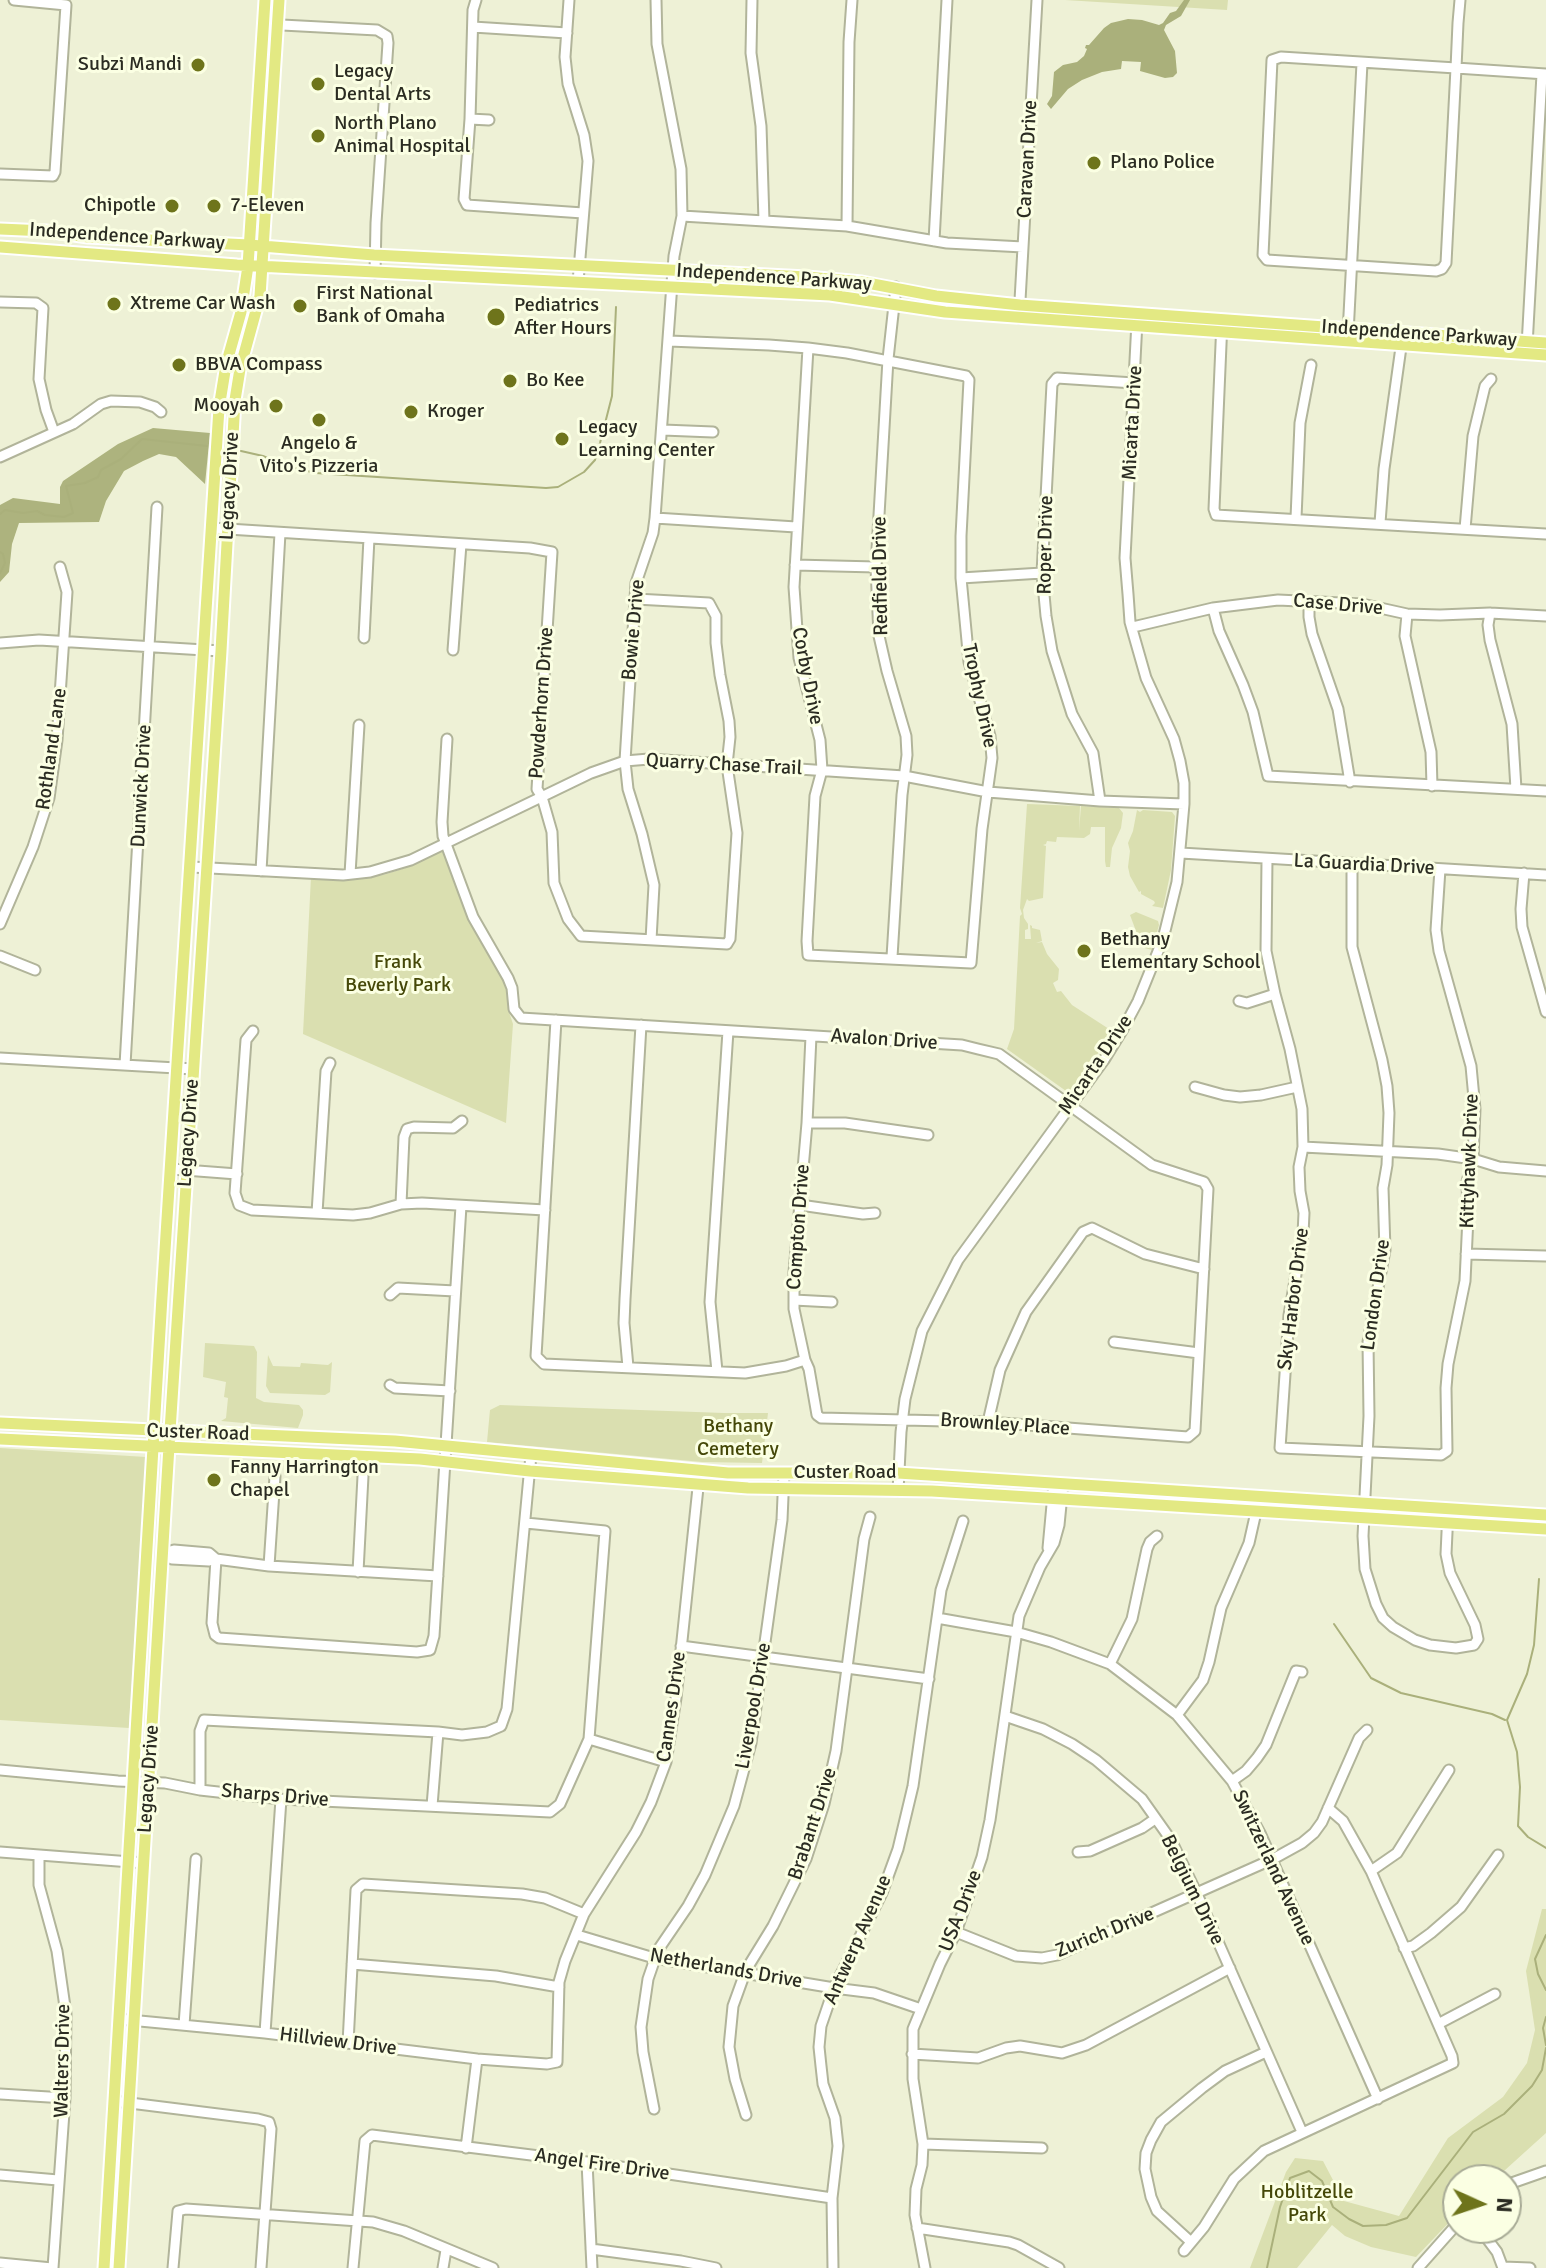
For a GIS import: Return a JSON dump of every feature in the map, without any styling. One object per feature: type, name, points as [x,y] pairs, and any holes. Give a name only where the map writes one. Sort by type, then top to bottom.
[{"type":"main road","name":"Legacy Drive","points":[[104,2268],[219,408],[248,266],[265,0]]},
{"type":"main road","name":"Legacy Drive","points":[[119,2268],[235,400],[240,369],[256,318],[263,266],[279,0]]},
{"type":"main road","points":[[259,78],[274,79]]},
{"type":"main road","points":[[256,121],[261,127],[262,152],[269,159]]},
{"type":"main road","name":"Independence Parkway","points":[[0,229],[374,255],[807,277],[896,287],[936,296],[1139,318],[1527,348],[1546,355]]},
{"type":"main road","points":[[136,258],[139,240]]},
{"type":"main road","name":"Independence Parkway","points":[[0,247],[248,266],[830,295],[945,312],[1019,318],[1139,318]]},
{"type":"main road","points":[[462,275],[463,259]]},
{"type":"main road","name":"Independence Parkway","points":[[1527,348],[1546,343]]},
{"type":"main road","points":[[226,365],[240,369]]},
{"type":"main road","points":[[162,1297],[179,1298]]},
{"type":"main road","name":"Custer Road","points":[[0,1423],[395,1441],[699,1471],[898,1473],[1364,1505],[1546,1529]]},
{"type":"main road","points":[[47,1425],[47,1441]]},
{"type":"main road","points":[[308,1453],[309,1437]]},
{"type":"main road","name":"Custer Road","points":[[0,1439],[445,1461],[530,1471],[784,1490],[898,1491],[1364,1518],[1546,1515]]},
{"type":"main road","points":[[148,1552],[163,1553]]},
{"type":"street","points":[[0,174],[53,176],[66,5],[14,0]]},
{"type":"street","points":[[476,0],[464,199],[467,205],[583,213]]},
{"type":"street","points":[[569,0],[565,57],[568,84],[587,148],[578,282]]},
{"type":"street","name":"Bowie Drive","points":[[651,940],[654,885],[628,789],[625,761],[636,583],[655,518],[673,272],[682,216],[681,169],[657,44],[656,0]]},
{"type":"street","points":[[752,0],[751,53],[761,126],[764,221]]},
{"type":"street","points":[[847,226],[852,0]]},
{"type":"street","points":[[934,241],[947,0]]},
{"type":"street","name":"Caravan Drive","points":[[1019,318],[1037,0]]},
{"type":"street","points":[[1460,0],[1456,68],[1446,263],[1442,269],[1267,260],[1263,255],[1272,60],[1281,57],[1362,63],[1456,68],[1544,74],[1542,163],[1527,348]]},
{"type":"street","points":[[263,24],[377,30],[387,36],[375,273]]},
{"type":"street","points":[[473,27],[567,33]]},
{"type":"street","points":[[1348,335],[1362,63]]},
{"type":"street","points":[[470,119],[489,120]]},
{"type":"street","points":[[682,216],[847,226],[934,241],[1023,247]]},
{"type":"street","name":"Redfield Drive","points":[[892,957],[906,736],[879,636],[876,567],[888,359],[896,287]]},
{"type":"street","points":[[0,302],[36,303],[43,308],[39,379],[54,432]]},
{"type":"street","name":"Micarta Drive","points":[[898,1491],[902,1419],[922,1331],[958,1260],[1104,1060],[1138,1001],[1163,939],[1177,882],[1184,783],[1174,739],[1146,678],[1130,622],[1125,558],[1139,318]]},
{"type":"street","points":[[1222,326],[1216,515],[1546,534]]},
{"type":"street","points":[[1380,523],[1387,440],[1402,338]]},
{"type":"street","points":[[669,341],[808,348],[888,359]]},
{"type":"street","name":"Corby Drive","points":[[808,348],[796,527],[795,612],[799,658],[820,740],[822,770],[815,796],[808,955],[892,957]]},
{"type":"street","name":"Trophy Drive","points":[[888,359],[966,376],[969,380],[961,578],[969,662],[990,736],[992,758],[982,829],[971,963],[892,957]]},
{"type":"street","points":[[1296,518],[1300,423],[1311,365]]},
{"type":"street","name":"Roper Drive","points":[[1100,801],[1093,753],[1072,714],[1052,651],[1042,573],[1052,384],[1057,378],[1134,383]]},
{"type":"street","points":[[1465,529],[1473,436],[1485,386],[1491,379]]},
{"type":"street","points":[[0,457],[73,424],[94,408],[111,401],[149,404],[161,412]]},
{"type":"street","points":[[663,430],[713,432]]},
{"type":"street","name":"Dunwick Drive","points":[[125,1065],[157,507]]},
{"type":"street","points":[[655,518],[796,527]]},
{"type":"street","points":[[212,528],[461,544],[453,650]]},
{"type":"street","points":[[261,871],[280,533]]},
{"type":"street","points":[[364,638],[369,538]]},
{"type":"street","name":"Powderhorn Drive","points":[[461,544],[552,552],[537,789],[552,832],[554,883],[568,919],[581,936],[651,940]]},
{"type":"street","points":[[795,565],[876,567]]},
{"type":"street","name":"Rothland Lane","points":[[0,924],[33,847],[49,798],[57,740],[67,592],[60,567]]},
{"type":"street","points":[[961,578],[1042,573]]},
{"type":"street","points":[[636,599],[709,603],[713,609],[728,718],[730,737],[727,765],[737,833],[730,939],[727,944],[651,940]]},
{"type":"street","name":"Case Drive","points":[[1133,627],[1213,608],[1278,600],[1362,604],[1407,614],[1546,616]]},
{"type":"street","points":[[1309,602],[1312,634],[1338,709],[1350,782]]},
{"type":"street","points":[[1213,608],[1219,631],[1253,712],[1268,776],[1546,791]]},
{"type":"street","points":[[1490,613],[1490,640],[1512,724],[1516,789]]},
{"type":"street","points":[[1407,614],[1405,636],[1431,752],[1432,786]]},
{"type":"street","points":[[0,643],[64,641],[221,651]]},
{"type":"street","points":[[350,874],[359,725]]},
{"type":"street","points":[[446,843],[442,822],[447,739]]},
{"type":"street","name":"Quarry Chase Trail","points":[[191,867],[350,874],[391,867],[580,777],[625,761],[672,759],[904,776],[988,792],[1184,804]]},
{"type":"street","name":"Avalon Drive","points":[[446,843],[473,917],[512,988],[517,1016],[962,1045],[999,1054],[1132,1153],[1152,1165],[1204,1182],[1208,1189],[1204,1269]]},
{"type":"street","name":"La Guardia Drive","points":[[1181,853],[1546,875]]},
{"type":"street","name":"Sky Harbor Drive","points":[[1267,859],[1266,951],[1302,1109],[1303,1147],[1299,1167],[1303,1234],[1289,1315],[1280,1448],[1367,1452]]},
{"type":"street","name":"London Drive","points":[[1352,865],[1352,947],[1387,1086],[1389,1113],[1383,1188],[1385,1250],[1368,1342],[1365,1569],[1383,1618],[1406,1636],[1442,1648],[1468,1647],[1478,1639],[1475,1625],[1450,1573],[1446,1554],[1448,1517]]},
{"type":"street","name":"Kittyhawk Drive","points":[[1367,1452],[1446,1454],[1447,1451],[1446,1388],[1448,1364],[1461,1307],[1468,1217],[1467,1182],[1473,1159],[1475,1109],[1471,1066],[1439,951],[1436,930],[1440,869]]},
{"type":"street","points":[[1524,873],[1522,927],[1546,1012]]},
{"type":"street","points":[[0,956],[35,970]]},
{"type":"street","points":[[1239,1001],[1247,1003],[1275,994]]},
{"type":"street","points":[[556,1020],[537,1359],[544,1364],[745,1373],[805,1360]]},
{"type":"street","points":[[628,1367],[625,1299],[641,1025]]},
{"type":"street","points":[[253,1031],[246,1040],[235,1193],[239,1205],[252,1210],[362,1214],[401,1204],[545,1210]]},
{"type":"street","points":[[717,1371],[710,1302],[728,1031]]},
{"type":"street","name":"Compton Drive","points":[[811,1036],[794,1309],[817,1415]]},
{"type":"street","points":[[0,1058],[194,1069]]},
{"type":"street","points":[[317,1213],[326,1071],[330,1063]]},
{"type":"street","points":[[1195,1087],[1240,1097],[1297,1087]]},
{"type":"street","points":[[401,1204],[407,1129],[453,1128],[462,1121]]},
{"type":"street","points":[[807,1123],[845,1123],[928,1135]]},
{"type":"street","points":[[1303,1147],[1438,1154],[1473,1159],[1499,1167],[1546,1171]]},
{"type":"street","points":[[172,1169],[237,1174]]},
{"type":"street","points":[[800,1205],[875,1213]]},
{"type":"street","points":[[216,1559],[212,1623],[215,1635],[226,1640],[417,1652],[430,1650],[434,1636],[461,1206]]},
{"type":"street","points":[[988,1422],[1000,1370],[1026,1312],[1083,1232],[1092,1228],[1145,1254],[1204,1269],[1199,1353],[1114,1342]]},
{"type":"street","points":[[1466,1254],[1546,1256]]},
{"type":"street","points":[[390,1295],[398,1288],[455,1291]]},
{"type":"street","points":[[794,1300],[832,1302]]},
{"type":"street","name":"Brownley Place","points":[[817,1415],[821,1418],[988,1422],[1188,1437],[1195,1431],[1199,1353]]},
{"type":"street","points":[[390,1385],[395,1388],[450,1391]]},
{"type":"street","points":[[200,1790],[200,1731],[204,1720],[462,1735],[487,1732],[501,1726],[507,1709],[531,1455]]},
{"type":"street","name":"Cannes Drive","points":[[557,2062],[559,1987],[565,1961],[584,1914],[636,1832],[666,1762],[676,1698],[699,1471]]},
{"type":"street","name":"Liverpool Drive","points":[[654,2109],[643,2052],[643,2003],[654,1958],[705,1875],[734,1806],[751,1743],[764,1657],[784,1473]]},
{"type":"street","points":[[269,1566],[275,1476]]},
{"type":"street","points":[[358,1572],[363,1476]]},
{"type":"street","name":"USA Drive","points":[[925,2268],[917,2228],[916,2189],[923,2144],[913,2079],[913,2029],[956,1932],[982,1857],[1019,1616],[1027,1593],[1047,1556],[1058,1484]]},
{"type":"street","points":[[1177,1715],[1203,1680],[1221,1608],[1249,1543],[1257,1498]]},
{"type":"street","name":"Brabant Drive","points":[[746,2115],[729,2047],[733,2006],[746,1970],[791,1892],[820,1818],[836,1751],[864,1539],[870,1517]]},
{"type":"street","name":"Antwerp Avenue","points":[[833,2268],[832,2198],[838,2132],[823,2084],[819,2047],[821,2026],[834,1988],[882,1893],[898,1849],[913,1786],[946,1567],[963,1521]]},
{"type":"street","points":[[526,1523],[605,1531],[589,1739],[666,1762]]},
{"type":"street","points":[[1110,1664],[1132,1619],[1147,1549],[1157,1536]]},
{"type":"street","points":[[163,1553],[172,1559],[216,1559],[269,1566],[438,1576]]},
{"type":"street","name":"Switzerland Avenue","points":[[937,1618],[1016,1632],[1110,1664],[1177,1715],[1232,1781],[1273,1859],[1378,2099]]},
{"type":"street","points":[[681,1646],[929,1679]]},
{"type":"street","points":[[1232,1781],[1246,1771],[1266,1745],[1296,1671],[1302,1672]]},
{"type":"street","name":"Belgium Drive","points":[[1005,1716],[1043,1729],[1096,1760],[1142,1799],[1171,1840],[1197,1894],[1302,2132]]},
{"type":"street","name":"Zurich Drive","points":[[956,1932],[1016,1956],[1042,1958],[1057,1955],[1273,1859],[1314,1833],[1325,1817],[1359,1738],[1367,1730]]},
{"type":"street","points":[[432,1806],[438,1732]]},
{"type":"street","name":"Sharps Drive","points":[[0,1770],[165,1783],[281,1799],[550,1812],[560,1804],[589,1739]]},
{"type":"street","points":[[1371,1871],[1397,1853],[1449,1770]]},
{"type":"street","points":[[265,2033],[281,1799]]},
{"type":"street","points":[[1184,2251],[1204,2227],[1234,2179],[1264,2151],[1453,2063],[1371,1871],[1343,1821],[1328,1808]]},
{"type":"street","points":[[1078,1852],[1090,1851],[1155,1819]]},
{"type":"street","points":[[0,1852],[144,1863]]},
{"type":"street","points":[[1404,1948],[1413,1946],[1461,1907],[1498,1855]]},
{"type":"street","name":"Walters Drive","points":[[39,1856],[39,1885],[57,1951],[65,2000],[65,2098],[53,2268]]},
{"type":"street","points":[[184,2025],[196,1859]]},
{"type":"street","points":[[348,2043],[356,1890],[363,1884],[522,1894],[545,1898],[584,1914]]},
{"type":"street","name":"Netherlands Drive","points":[[577,1935],[654,1958],[874,1993],[921,2009]]},
{"type":"street","points":[[352,1964],[496,1976],[559,1987]]},
{"type":"street","points":[[912,2054],[978,2058],[1020,2046],[1062,2053],[1086,2045],[1230,1968]]},
{"type":"street","points":[[1438,2024],[1495,1994]]},
{"type":"street","name":"Hillview Drive","points":[[119,2019],[477,2059],[557,2062]]},
{"type":"street","points":[[1191,2242],[1157,2211],[1147,2183],[1146,2153],[1161,2122],[1225,2071],[1266,2052]]},
{"type":"street","points":[[466,2148],[477,2059]]},
{"type":"street","points":[[0,2094],[65,2098]]},
{"type":"street","points":[[114,2101],[269,2122],[261,2268]]},
{"type":"street","name":"Angel Fire Drive","points":[[359,2220],[365,2141],[372,2135],[587,2162],[832,2198]]},
{"type":"street","points":[[923,2144],[1042,2148]]},
{"type":"street","points":[[587,2162],[592,2268]]},
{"type":"street","points":[[1522,2179],[1546,2170]]},
{"type":"street","points":[[0,2175],[58,2180]]},
{"type":"street","points":[[173,2268],[178,2211],[222,2210],[359,2220],[404,2231],[493,2268]]},
{"type":"street","points":[[353,2268],[359,2220]]},
{"type":"street","points":[[917,2228],[1009,2242],[1059,2268]]},
{"type":"street","points":[[1419,2268],[1442,2241]]},
{"type":"street","points":[[1491,2244],[1503,2268],[1530,2268]]},
{"type":"street","points":[[591,2249],[716,2268]]},
{"type":"street","points":[[443,2268],[446,2250]]},
{"type":"street","points":[[0,2263],[53,2268]]},
{"type":"green space","points":[[1065,0],[1228,0],[1227,10]]},
{"type":"green space","points":[[1027,804],[1080,806],[1079,831],[1081,806],[1119,808],[1123,813],[1121,828],[1112,848],[1110,867],[1106,867],[1105,861],[1105,827],[1091,827],[1090,834],[1084,838],[1057,837],[1056,842],[1047,841],[1043,845],[1046,846],[1043,898],[1027,899],[1023,910],[1028,924],[1025,939],[1031,939],[1030,925],[1040,930],[1042,941],[1036,943],[1042,942],[1059,969],[1058,980],[1053,983],[1057,992],[1061,991],[1072,1005],[1109,1029],[1111,1035],[1072,1090],[1066,1091],[1007,1049],[1014,1029]]},
{"type":"green space","points":[[1137,810],[1172,812],[1175,816],[1171,870],[1163,908],[1152,906],[1154,901],[1139,892],[1130,876],[1128,843]]},
{"type":"green space","name":"Frank Beverly Park","points":[[440,851],[446,852],[458,889],[507,992],[513,1024],[506,1123],[303,1034],[311,877],[346,880],[383,875]]},
{"type":"green space","points":[[1136,912],[1158,921],[1152,950],[1133,945],[1139,939],[1130,915]]},
{"type":"green space","points":[[205,1343],[254,1346],[257,1352],[256,1398],[264,1402],[299,1405],[303,1415],[298,1428],[221,1421],[226,1418],[226,1382],[203,1377]]},
{"type":"green space","points":[[268,1355],[273,1366],[300,1367],[301,1363],[328,1365],[332,1362],[330,1392],[325,1395],[270,1393],[266,1386]]},
{"type":"green space","name":"Bethany Cemetery","points":[[500,1405],[768,1413],[762,1463],[702,1462],[487,1442],[490,1410]]},
{"type":"green space","points":[[0,1448],[146,1457],[129,1728],[0,1720]]},
{"type":"green space","name":"Hoblitzelle Park","points":[[1542,1909],[1546,1909],[1546,2133],[1512,2164],[1442,2164],[1442,2230],[1416,2257],[1371,2247],[1345,2236],[1332,2225],[1297,2268],[1250,2268],[1286,2172],[1295,2158],[1323,2161],[1344,2201],[1399,2216],[1448,2138],[1503,2097],[1527,2063],[1535,2030],[1526,1971]]},
{"type":"shaded area","points":[[1184,0],[1190,0],[1181,16],[1166,25],[1164,30],[1175,51],[1177,73],[1173,77],[1165,78],[1140,71],[1141,62],[1122,61],[1121,69],[1082,80],[1068,89],[1051,109],[1047,104],[1052,96],[1054,72],[1084,56],[1086,45],[1104,28],[1128,19],[1159,25]]},
{"type":"shaded area","points":[[153,428],[210,433],[205,484],[176,457],[159,454],[143,461],[124,471],[106,501],[99,522],[19,523],[12,544],[9,572],[0,582],[0,505],[13,498],[60,504],[63,481],[118,444]]},
{"type":"waterway","points":[[241,451],[316,473],[558,487],[584,472],[595,460],[612,396],[616,307]]},
{"type":"waterway","points":[[0,514],[5,510],[23,513],[37,511],[64,517],[73,513],[66,486],[98,477],[101,470],[121,459],[142,439],[207,446]]},
{"type":"waterway","points":[[0,552],[5,563],[0,573]]},
{"type":"waterway","points":[[1539,1579],[1534,1645],[1527,1674],[1507,1720],[1517,1752],[1520,1787],[1518,1826],[1528,1837],[1546,1848]]},
{"type":"waterway","points":[[1334,1624],[1371,1678],[1401,1693],[1492,1714],[1505,1720]]},
{"type":"waterway","points":[[1546,1935],[1535,1959],[1546,1990]]},
{"type":"waterway","points":[[1546,2017],[1543,2028],[1546,2045]]},
{"type":"waterway","points":[[1267,2268],[1280,2207],[1290,2178],[1309,2171],[1322,2181],[1333,2207],[1363,2226],[1386,2225],[1407,2218],[1473,2132],[1504,2114],[1532,2086],[1542,2070],[1546,2048]]},
{"type":"place","name":"Subzi Mandi","points":[[198,65]]},
{"type":"place","name":"Legacy Dental Arts","points":[[318,84]]},
{"type":"place","name":"North Plano Animal Hospital","points":[[318,136]]},
{"type":"place","name":"Plano Police","points":[[1094,163]]},
{"type":"place","name":"Chipotle","points":[[172,206]]},
{"type":"place","name":"7-Eleven","points":[[214,206]]},
{"type":"place","name":"Xtreme Car Wash","points":[[114,304]]},
{"type":"place","name":"First National Bank of Omaha","points":[[300,306]]},
{"type":"place","name":"Pediatrics After Hours","points":[[496,317]]},
{"type":"place","name":"BBVA Compass","points":[[179,365]]},
{"type":"place","name":"Bo Kee","points":[[510,381]]},
{"type":"place","name":"Mooyah","points":[[276,406]]},
{"type":"place","name":"Kroger","points":[[411,412]]},
{"type":"place","name":"Angelo & Vito's Pizzeria","points":[[319,420]]},
{"type":"place","name":"Legacy Learning Center","points":[[562,439]]},
{"type":"place","name":"Bethany Elementary School","points":[[1084,951]]},
{"type":"place","name":"Fanny Harrington Chapel","points":[[214,1480]]}]
